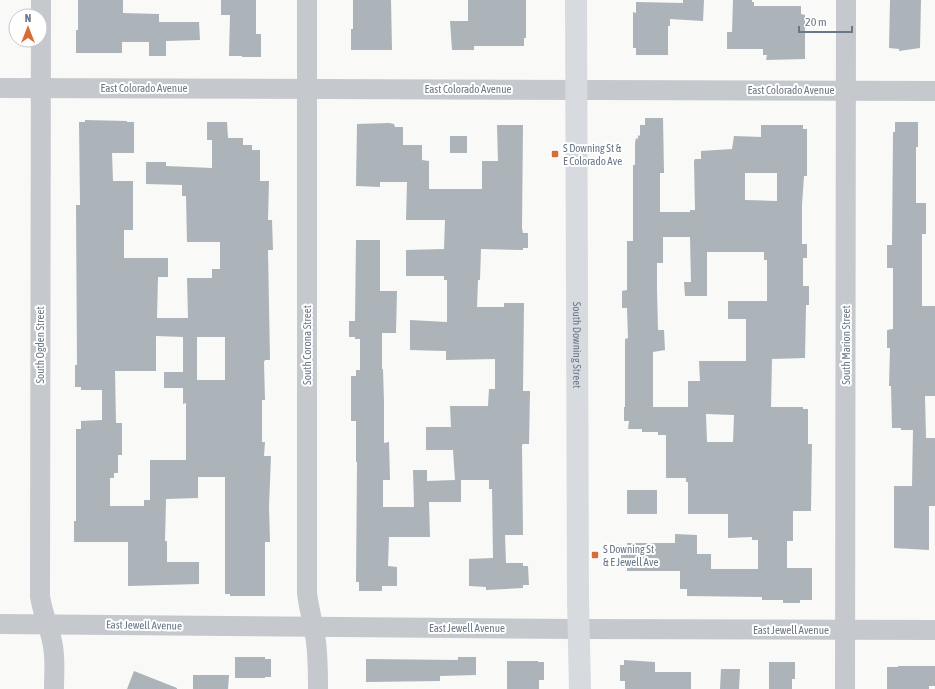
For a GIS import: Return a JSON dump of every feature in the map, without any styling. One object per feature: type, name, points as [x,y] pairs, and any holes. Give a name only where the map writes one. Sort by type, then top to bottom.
[{"type":"main road","name":"South Downing Street","points":[[576,0],[580,689]]},
{"type":"street","name":"South Ogden Street","points":[[41,0],[40,596],[42,610],[52,642],[55,658],[54,689]]},
{"type":"street","name":"South Corona Street","points":[[307,0],[307,593],[318,657],[318,689]]},
{"type":"street","name":"South Marion Street","points":[[845,689],[846,0]]},
{"type":"street","name":"East Colorado Avenue","points":[[0,88],[935,91]]},
{"type":"street","name":"East Jewell Avenue","points":[[0,624],[579,629],[935,630]]},
{"type":"building","points":[[78,0],[123,0],[123,13],[159,14],[159,22],[199,22],[200,40],[166,41],[166,56],[149,56],[149,42],[122,42],[122,53],[76,53]]},
{"type":"building","points":[[221,0],[256,0],[256,34],[261,34],[261,57],[229,56],[230,15],[221,15]]},
{"type":"building","points":[[353,0],[391,0],[392,50],[351,50]]},
{"type":"building","points":[[468,0],[526,0],[526,38],[524,38],[524,46],[474,46],[474,50],[452,50],[450,21],[468,21]]},
{"type":"building","points":[[683,0],[704,0],[703,21],[670,19],[670,26],[668,26],[668,55],[636,55],[636,48],[633,48],[633,12],[636,13],[636,2],[683,3]]},
{"type":"building","points":[[733,0],[752,0],[752,2],[754,2],[754,6],[801,6],[801,14],[805,15],[805,59],[766,60],[767,55],[763,55],[763,49],[727,49],[727,32],[732,32]]},
{"type":"building","points":[[890,0],[921,0],[920,48],[899,51],[899,49],[889,48]]},
{"type":"building","points":[[645,118],[663,118],[664,173],[660,173],[660,212],[690,212],[690,210],[695,210],[694,161],[695,159],[701,159],[701,151],[732,149],[734,136],[761,137],[761,125],[803,125],[803,129],[807,129],[807,176],[804,176],[802,205],[802,244],[807,244],[807,258],[803,258],[803,286],[809,286],[809,305],[806,305],[805,358],[772,359],[771,407],[803,407],[803,409],[808,409],[808,444],[812,444],[811,511],[793,511],[793,541],[787,541],[787,568],[812,568],[812,600],[800,600],[800,603],[783,603],[783,600],[762,600],[762,597],[687,596],[687,589],[680,589],[680,571],[627,571],[627,568],[621,568],[621,545],[627,545],[627,543],[675,543],[675,534],[697,535],[697,554],[711,554],[711,569],[758,569],[758,540],[752,540],[752,537],[728,538],[728,514],[688,514],[688,482],[686,482],[686,478],[666,478],[666,435],[658,435],[658,432],[642,432],[642,429],[628,429],[629,421],[624,421],[625,339],[628,338],[627,308],[622,308],[622,291],[627,290],[627,241],[633,241],[633,165],[635,165],[635,143],[636,138],[638,139],[638,135],[640,136],[640,125],[645,125]],"holes":[[[745,173],[777,173],[777,201],[745,200]],[[663,237],[690,237],[691,282],[684,282],[685,296],[707,296],[707,252],[764,252],[764,260],[767,260],[767,301],[728,301],[728,319],[746,319],[746,361],[699,361],[700,381],[688,381],[688,407],[653,407],[653,352],[665,350],[664,330],[658,330],[657,290],[657,263],[663,263]],[[706,414],[734,415],[733,442],[707,442]]]},
{"type":"building","points":[[85,120],[134,122],[134,153],[112,153],[113,181],[133,181],[133,230],[124,230],[124,258],[168,258],[168,277],[158,277],[157,318],[188,318],[187,278],[212,278],[212,269],[220,269],[220,242],[187,242],[186,196],[182,196],[182,185],[146,184],[146,162],[166,162],[166,166],[212,168],[212,140],[207,140],[207,122],[227,122],[228,138],[243,138],[243,145],[252,145],[252,150],[260,150],[260,181],[269,181],[268,220],[272,220],[273,250],[268,250],[270,360],[265,360],[264,362],[265,400],[262,400],[262,442],[265,442],[264,456],[271,456],[269,506],[270,542],[265,542],[265,596],[230,596],[230,594],[225,594],[225,477],[198,477],[198,498],[166,499],[165,541],[167,541],[167,562],[199,562],[199,584],[128,586],[128,542],[74,542],[74,521],[76,521],[76,429],[81,429],[81,421],[102,420],[102,390],[81,390],[81,387],[75,387],[75,365],[77,365],[76,205],[80,205],[79,122],[85,122]],"holes":[[[156,336],[183,337],[183,372],[164,372],[164,388],[183,388],[183,404],[186,403],[186,460],[150,460],[150,500],[144,500],[144,506],[110,506],[110,478],[114,478],[114,473],[118,473],[118,455],[122,455],[122,423],[116,423],[115,371],[156,371]],[[197,337],[225,337],[225,380],[197,380]]]},
{"type":"building","points":[[895,122],[918,122],[918,147],[916,147],[916,203],[926,203],[926,234],[922,234],[922,306],[935,306],[935,396],[925,396],[926,438],[935,438],[935,506],[929,506],[929,550],[894,548],[894,486],[912,486],[913,430],[892,428],[891,386],[889,386],[890,348],[887,348],[887,330],[893,329],[893,268],[887,268],[887,245],[892,245],[893,132],[895,132]]},
{"type":"building","points":[[357,124],[394,124],[395,127],[403,127],[403,145],[422,145],[422,160],[429,161],[429,189],[482,189],[482,161],[498,161],[497,125],[523,125],[522,228],[523,233],[528,233],[528,248],[523,248],[523,250],[481,249],[477,307],[504,307],[504,303],[524,303],[523,391],[530,391],[529,444],[522,445],[523,535],[505,535],[506,563],[523,563],[523,566],[528,566],[529,585],[523,585],[523,588],[486,590],[486,587],[469,586],[469,559],[493,558],[492,489],[489,489],[489,480],[461,480],[461,502],[429,502],[430,537],[389,537],[388,566],[397,567],[397,586],[382,586],[382,591],[359,591],[359,582],[356,582],[356,421],[351,421],[351,376],[356,376],[356,370],[360,370],[360,339],[349,337],[349,321],[355,321],[356,240],[380,240],[380,291],[397,291],[396,333],[382,333],[384,443],[389,442],[390,480],[383,480],[383,507],[414,507],[413,470],[427,470],[427,481],[455,480],[453,450],[426,450],[426,427],[451,427],[450,406],[488,406],[489,389],[495,389],[495,359],[446,360],[446,351],[410,350],[410,320],[447,322],[447,280],[444,280],[444,276],[406,276],[406,250],[444,249],[445,220],[406,220],[407,182],[380,182],[380,187],[356,186]]},
{"type":"building","points":[[450,136],[467,136],[467,153],[450,153]]},
{"type":"building","points":[[627,490],[657,490],[657,514],[627,514]]},
{"type":"building","points":[[235,657],[265,657],[265,659],[271,659],[271,677],[235,678]]},
{"type":"building","points":[[458,657],[476,657],[476,675],[440,676],[440,681],[366,682],[366,659],[458,660]]},
{"type":"building","points":[[624,660],[655,662],[655,672],[691,672],[691,689],[625,689],[625,681],[620,681],[620,665],[624,665]]},
{"type":"building","points":[[507,661],[544,662],[544,680],[539,680],[539,689],[507,689]]},
{"type":"building","points":[[769,662],[795,662],[795,679],[792,679],[792,689],[769,689]]},
{"type":"building","points":[[935,666],[935,686],[929,686],[929,689],[887,689],[887,667]]},
{"type":"building","points":[[721,669],[740,669],[739,689],[720,689]]},
{"type":"building","points":[[134,671],[177,688],[177,689],[127,689]]},
{"type":"building","points":[[193,675],[229,675],[228,689],[193,689]]},
{"type":"place","name":"S Downing St & E Colorado Ave","points":[[555,154]]},
{"type":"place","name":"S Downing St & E Jewell Ave","points":[[595,555]]}]
